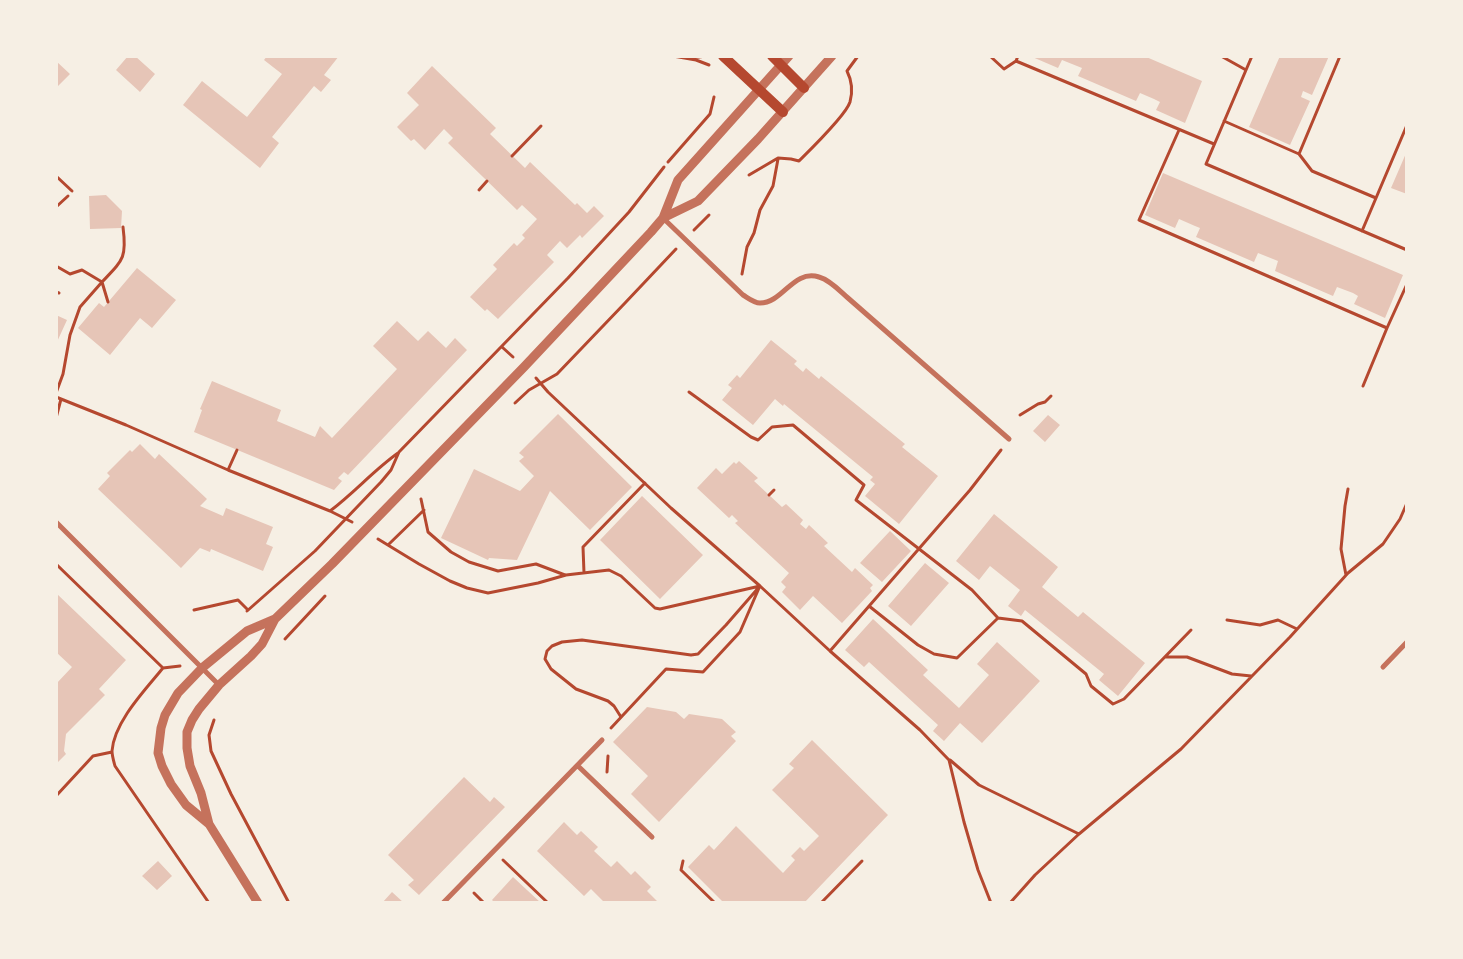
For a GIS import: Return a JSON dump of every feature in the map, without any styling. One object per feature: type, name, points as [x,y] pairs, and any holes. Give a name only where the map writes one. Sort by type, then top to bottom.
[{"type":"main road","points":[[723,56],[782,112]]},
{"type":"main road","points":[[772,56],[804,88]]},
{"type":"street","points":[[663,218],[678,180],[789,56]]},
{"type":"street","points":[[258,903],[209,824],[190,766],[187,748],[188,732],[192,720],[199,709],[220,685],[262,644],[275,619],[332,564],[524,367],[663,218],[698,201],[832,56]]},
{"type":"street","points":[[663,218],[743,294],[752,300],[760,303],[775,298],[797,280],[809,276],[821,278],[848,298],[1008,439]]},
{"type":"street","points":[[56,522],[220,685]]},
{"type":"street","points":[[209,824],[186,805],[171,784],[162,766],[158,753],[161,728],[165,715],[178,693],[202,668],[247,631],[275,619]]},
{"type":"street","points":[[1383,667],[1407,642]]},
{"type":"street","points":[[443,903],[602,740]]},
{"type":"street","points":[[578,766],[652,837]]},
{"type":"path","points":[[673,56],[713,66]]},
{"type":"path","points":[[686,58],[706,56]]},
{"type":"path","points":[[744,180],[750,174],[778,158],[799,161],[846,111],[850,102],[852,87],[847,71],[858,56]]},
{"type":"path","points":[[990,56],[1004,69],[1016,61],[1018,56]]},
{"type":"path","points":[[1221,56],[1246,70]]},
{"type":"path","points":[[1252,56],[1206,164],[1407,250]]},
{"type":"path","points":[[1298,154],[1340,56]]},
{"type":"path","points":[[1016,61],[1214,144]]},
{"type":"path","points":[[330,511],[347,499],[384,463],[399,452],[568,278],[629,212],[650,184],[710,114],[714,97]]},
{"type":"path","points":[[1224,121],[1298,154],[1312,171],[1376,198]]},
{"type":"path","points":[[1362,231],[1407,125]]},
{"type":"path","points":[[512,156],[541,126]]},
{"type":"path","points":[[1179,130],[1139,220],[1387,328]]},
{"type":"path","points":[[743,294],[742,276],[747,248],[754,233],[760,210],[773,186],[778,158]]},
{"type":"path","points":[[56,176],[72,191]]},
{"type":"path","points":[[479,190],[487,181]]},
{"type":"path","points":[[56,207],[68,196]]},
{"type":"path","points":[[515,403],[528,390],[557,374],[712,213]]},
{"type":"path","points":[[123,228],[124,256],[80,307],[70,335],[63,374],[56,395],[61,399],[330,511],[354,523]]},
{"type":"path","points":[[56,266],[70,274],[82,270],[102,282],[108,302]]},
{"type":"path","points":[[1363,386],[1407,284]]},
{"type":"path","points":[[502,347],[671,508],[920,730],[949,760],[980,785],[1079,834]]},
{"type":"path","points":[[689,392],[751,437],[758,440],[772,427],[793,425],[864,485],[856,500],[972,590],[998,618],[1022,621],[1086,674],[1091,686],[1113,704],[1124,699],[1190,630]]},
{"type":"path","points":[[1020,415],[1045,402],[1051,396]]},
{"type":"path","points":[[56,418],[61,399]]},
{"type":"path","points":[[830,651],[970,490],[1008,439]]},
{"type":"path","points":[[228,470],[237,450]]},
{"type":"path","points":[[315,551],[381,482],[391,470],[399,452]]},
{"type":"path","points":[[584,573],[583,546],[645,483]]},
{"type":"path","points":[[1346,576],[1341,549],[1348,489]]},
{"type":"path","points":[[769,495],[774,490]]},
{"type":"path","points":[[417,503],[421,499],[428,532],[451,552],[469,562],[498,571],[536,564],[566,575]]},
{"type":"path","points":[[1010,903],[1035,875],[1079,834],[1180,749],[1346,576],[1383,544],[1400,519],[1407,503]]},
{"type":"path","points":[[388,546],[424,509]]},
{"type":"path","points":[[375,536],[388,546],[450,581],[467,588],[488,593],[538,584],[566,575],[609,570],[620,576],[655,608],[660,609],[760,586]]},
{"type":"path","points":[[56,564],[163,668]]},
{"type":"path","points":[[760,586],[740,632],[703,672],[666,668],[621,717],[614,706],[608,701],[576,689],[551,669],[546,659],[547,651],[552,646],[562,642],[582,640],[692,655],[698,654],[760,586]]},
{"type":"path","points":[[279,645],[331,591]]},
{"type":"path","points":[[194,610],[238,600],[248,610]]},
{"type":"path","points":[[869,606],[918,645],[934,654],[957,658],[998,618]]},
{"type":"path","points":[[1227,620],[1260,625],[1278,620],[1297,628]]},
{"type":"path","points":[[1165,657],[1186,657],[1232,674],[1252,676]]},
{"type":"path","points":[[216,716],[209,735],[211,751],[231,794],[289,903]]},
{"type":"path","points":[[602,740],[609,746],[607,772],[610,777]]},
{"type":"path","points":[[56,796],[93,756],[112,752]]},
{"type":"path","points":[[949,760],[978,870],[991,903]]},
{"type":"path","points":[[494,851],[548,903]]},
{"type":"path","points":[[683,861],[681,870],[715,903]]},
{"type":"path","points":[[821,903],[862,861]]},
{"type":"building","points":[[128,56],[135,56],[155,74],[140,92],[116,70]]},
{"type":"building","points":[[267,56],[339,56],[324,75],[331,80],[321,92],[314,86],[272,137],[279,143],[260,168],[183,105],[202,81],[247,117],[282,74],[264,60]]},
{"type":"building","points":[[1030,56],[1144,56],[1202,81],[1185,123],[1156,110],[1160,102],[1154,99],[1140,93],[1136,101],[1078,76],[1082,68],[1062,60],[1058,68]]},
{"type":"building","points":[[1280,56],[1329,56],[1312,95],[1303,91],[1301,97],[1310,101],[1290,145],[1249,127]]},
{"type":"building","points":[[56,61],[70,74],[56,88]]},
{"type":"building","points":[[432,66],[496,128],[490,134],[525,168],[530,162],[575,205],[577,203],[587,213],[594,206],[604,216],[582,238],[580,235],[567,248],[560,241],[547,255],[554,262],[498,319],[487,309],[485,311],[470,297],[497,269],[493,265],[514,243],[517,246],[525,238],[522,235],[537,219],[522,205],[517,210],[448,143],[453,138],[444,129],[425,150],[414,139],[411,141],[397,127],[419,105],[407,93]]},
{"type":"building","points":[[1407,151],[1407,194],[1391,188]]},
{"type":"building","points":[[1163,173],[1403,275],[1385,318],[1354,304],[1358,296],[1353,293],[1337,287],[1333,296],[1275,271],[1278,261],[1258,253],[1254,262],[1196,237],[1200,228],[1179,219],[1175,228],[1145,215]]},
{"type":"building","points":[[106,195],[122,211],[121,228],[90,229],[89,196]]},
{"type":"building","points":[[137,268],[176,300],[152,328],[140,318],[110,355],[78,328],[99,303],[104,307]]},
{"type":"building","points":[[56,315],[67,320],[56,344]]},
{"type":"building","points":[[397,321],[418,341],[428,331],[446,348],[455,338],[467,350],[348,475],[344,472],[338,478],[342,481],[334,490],[194,432],[202,410],[200,409],[212,381],[281,410],[277,421],[315,437],[320,426],[332,438],[397,369],[373,346]]},
{"type":"building","points":[[771,340],[797,361],[794,364],[803,372],[806,368],[819,379],[821,376],[905,444],[902,447],[938,476],[899,524],[865,496],[875,484],[870,480],[873,477],[784,404],[783,406],[775,399],[753,425],[722,400],[732,388],[728,385],[737,375],[740,378]]},
{"type":"building","points":[[558,414],[632,487],[590,530],[550,491],[517,560],[489,558],[488,560],[441,538],[474,469],[520,491],[534,476],[519,461],[524,457],[519,453]]},
{"type":"building","points":[[1048,415],[1060,425],[1045,442],[1033,431]]},
{"type":"building","points":[[140,444],[155,459],[159,454],[207,499],[200,506],[223,516],[226,508],[273,527],[266,544],[273,547],[263,571],[211,549],[210,552],[200,548],[181,568],[98,489],[110,476],[107,473],[130,450],[132,452]]},
{"type":"building","points":[[739,461],[758,478],[754,481],[782,507],[786,504],[803,520],[800,524],[806,529],[809,525],[828,543],[824,546],[852,572],[855,568],[873,585],[870,588],[872,591],[842,623],[813,596],[800,610],[782,592],[786,587],[781,582],[789,573],[735,523],[738,521],[732,515],[729,518],[697,488],[716,468],[722,474],[734,462],[736,464]]},
{"type":"building","points":[[642,496],[703,555],[660,599],[600,540]]},
{"type":"building","points":[[994,514],[1058,567],[1042,587],[1078,617],[1083,612],[1145,663],[1118,696],[1099,680],[1104,674],[1025,610],[1021,616],[1008,606],[1020,590],[990,566],[979,580],[956,561]]},
{"type":"building","points":[[890,531],[911,551],[882,582],[860,563]]},
{"type":"building","points":[[925,563],[949,583],[911,626],[888,606]]},
{"type":"building","points":[[56,593],[126,660],[99,689],[105,695],[66,734],[64,751],[66,754],[56,764],[56,684],[72,667],[56,652]]},
{"type":"building","points":[[873,619],[928,670],[923,675],[959,708],[989,675],[977,664],[997,642],[1040,681],[982,743],[960,723],[944,741],[933,731],[938,725],[869,662],[864,667],[845,650]]},
{"type":"building","points":[[647,707],[676,712],[684,719],[689,714],[722,719],[736,732],[731,736],[736,741],[659,822],[631,794],[648,776],[613,742]]},
{"type":"building","points":[[812,740],[888,815],[804,903],[724,903],[688,867],[709,845],[714,850],[736,826],[783,873],[795,860],[791,856],[800,847],[804,851],[819,836],[772,790],[794,768],[789,764]]},
{"type":"building","points":[[464,777],[490,802],[494,797],[505,807],[419,895],[408,885],[414,880],[388,855]]},
{"type":"building","points":[[564,822],[577,835],[581,831],[598,847],[594,851],[611,867],[617,861],[631,875],[635,871],[651,887],[647,891],[659,903],[605,903],[591,889],[584,896],[537,851]]},
{"type":"building","points":[[158,861],[172,876],[157,890],[142,876]]},
{"type":"building","points":[[513,877],[541,903],[495,903],[492,900]]},
{"type":"building","points":[[392,892],[404,903],[382,903]]}]
